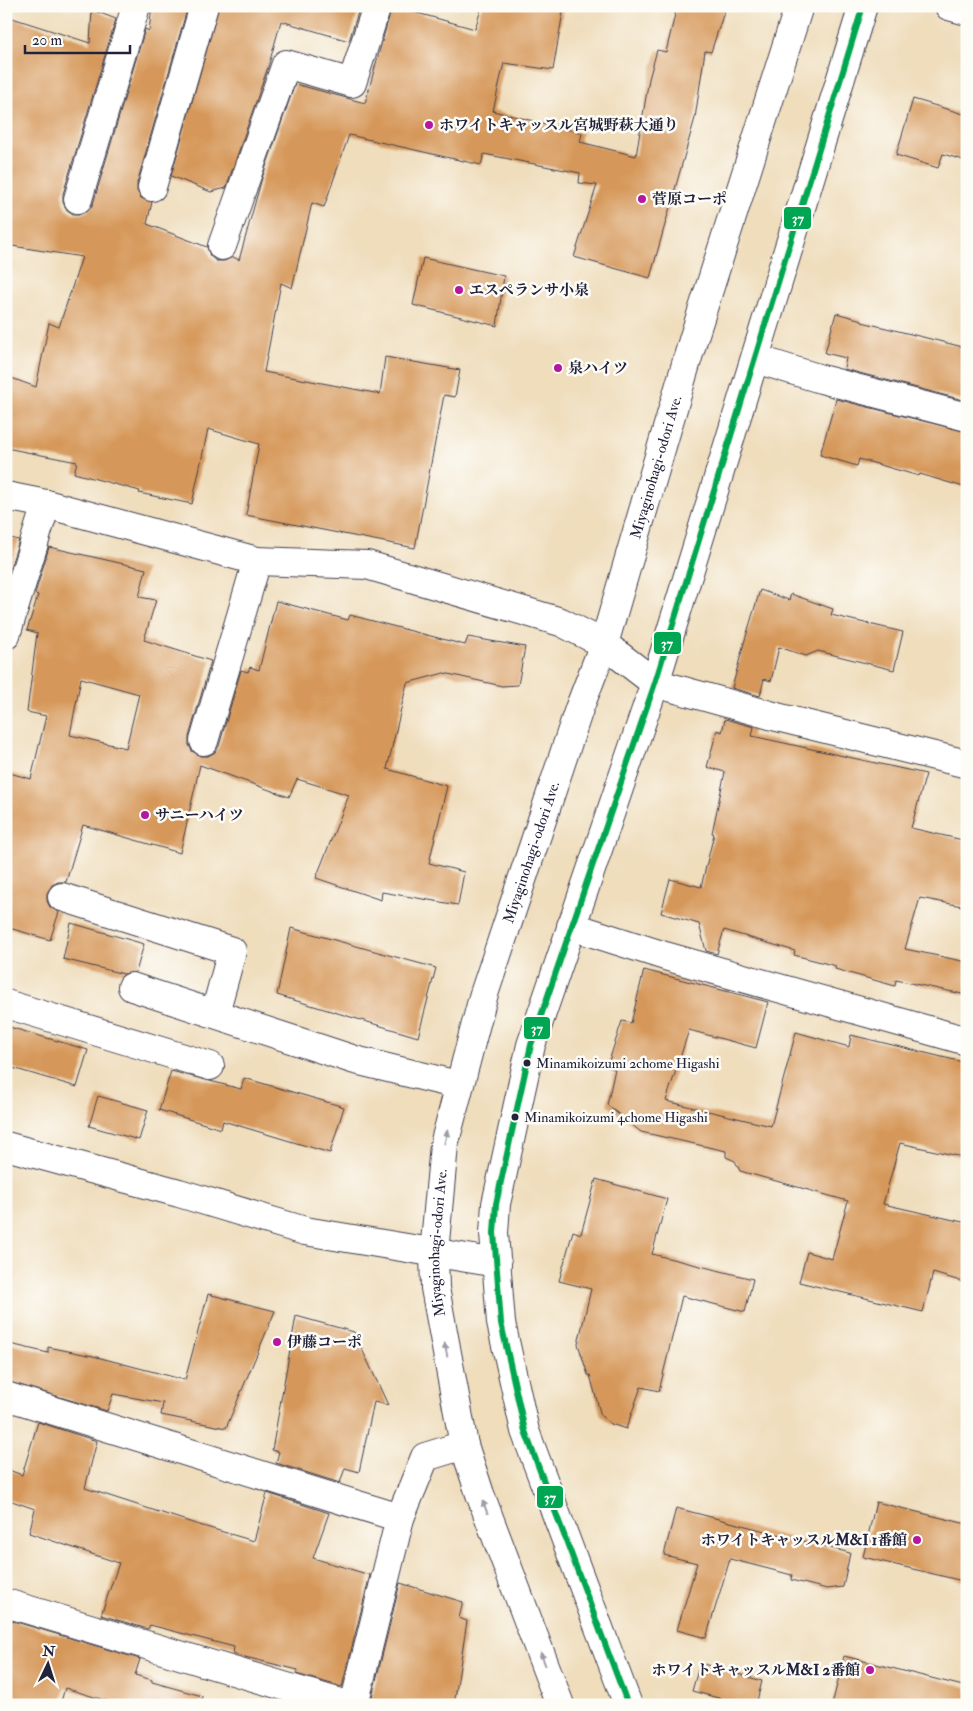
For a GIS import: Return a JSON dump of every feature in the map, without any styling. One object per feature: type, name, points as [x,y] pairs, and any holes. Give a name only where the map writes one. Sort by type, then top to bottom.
[{"type":"street","points":[[78,199],[136,6]]},
{"type":"street","points":[[152,187],[204,6]]},
{"type":"street","points":[[222,246],[286,64],[352,83],[377,6]]},
{"type":"street","name":"Miyaginohagi-odori Ave.","points":[[560,1705],[480,1494],[464,1445],[436,1288],[434,1253],[444,1145],[458,1085],[509,913],[579,710],[604,644],[692,340],[799,6]]},
{"type":"street","points":[[628,1705],[526,1431],[501,1323],[494,1233],[500,1185],[531,1045],[655,683],[863,6]]},
{"type":"street","points":[[949,6],[967,11]]},
{"type":"street","points":[[756,359],[821,379],[967,417]]},
{"type":"street","points":[[6,496],[46,504],[257,561],[367,565],[561,622],[604,644],[655,683],[777,717],[967,764]]},
{"type":"street","points":[[6,635],[46,504]]},
{"type":"street","points":[[204,742],[257,561]]},
{"type":"street","points":[[62,897],[232,951],[215,1013]]},
{"type":"street","points":[[571,926],[665,956],[967,1041]]},
{"type":"street","points":[[132,987],[355,1060],[458,1085]]},
{"type":"street","points":[[6,1004],[210,1066]]},
{"type":"street","points":[[6,1146],[179,1193],[305,1231],[497,1263]]},
{"type":"street","points":[[6,1396],[400,1518]]},
{"type":"street","points":[[354,1705],[400,1518],[425,1457],[464,1445]]},
{"type":"street","points":[[6,1603],[347,1705]]},
{"type":"building","points":[[152,6],[188,6],[137,183],[137,191],[141,198],[152,202],[147,224],[207,247],[210,256],[216,261],[224,261],[233,257],[239,260],[262,178],[295,84],[365,103],[392,6],[475,29],[482,6],[564,6],[553,70],[504,63],[493,111],[582,133],[580,142],[636,156],[649,79],[657,50],[666,52],[677,6],[726,6],[711,52],[705,51],[695,118],[650,278],[574,257],[597,185],[579,183],[580,173],[484,154],[481,165],[349,135],[324,207],[312,203],[292,288],[281,283],[264,372],[380,394],[385,357],[460,370],[455,397],[444,395],[415,548],[246,515],[259,444],[208,429],[192,504],[139,493],[140,491],[74,473],[77,462],[6,448],[6,376],[36,387],[49,323],[59,327],[82,257],[6,245],[6,93],[11,60],[6,59],[6,16],[90,43],[92,10],[116,19],[63,194],[63,202],[66,209],[73,214],[81,214],[88,211],[93,204],[145,29],[149,31]]},
{"type":"building","points":[[219,6],[360,6],[349,41],[281,21],[269,64],[226,188],[211,192],[171,176]]},
{"type":"building","points":[[913,99],[967,115],[967,161],[943,154],[938,168],[896,155]]},
{"type":"building","name":"エスペランサ小泉","points":[[423,258],[504,276],[497,326],[413,305]]},
{"type":"building","points":[[836,313],[862,320],[862,322],[967,348],[967,401],[844,369],[846,358],[825,353]]},
{"type":"building","points":[[836,399],[967,432],[967,488],[859,459],[857,466],[820,455]]},
{"type":"building","points":[[6,537],[19,540],[6,581]]},
{"type":"building","points":[[49,547],[146,569],[139,597],[156,600],[144,640],[211,661],[189,737],[189,745],[192,751],[200,756],[208,756],[215,752],[219,746],[241,670],[248,672],[250,667],[259,670],[276,601],[348,620],[350,615],[465,645],[468,637],[525,647],[518,685],[502,686],[444,673],[407,683],[387,769],[447,786],[429,863],[464,872],[458,905],[382,892],[381,900],[316,878],[349,795],[297,779],[289,797],[200,765],[180,853],[83,825],[66,882],[58,882],[52,885],[47,893],[47,901],[50,907],[59,912],[50,940],[6,927],[6,772],[31,779],[46,716],[27,712],[37,633],[27,630],[38,595],[35,594]],"holes":[[[81,678],[139,694],[126,748],[70,735]]]},
{"type":"building","points":[[760,590],[789,600],[791,594],[833,609],[831,615],[903,632],[894,670],[818,651],[806,656],[779,647],[771,681],[764,679],[760,696],[732,688]]},
{"type":"building","points":[[725,719],[754,727],[752,736],[926,774],[911,828],[967,841],[967,907],[920,898],[905,949],[967,962],[967,995],[896,980],[895,986],[835,969],[836,966],[794,955],[795,951],[724,930],[717,954],[706,951],[699,924],[661,913],[670,879],[701,887],[714,834],[712,833],[725,772],[707,767],[717,730],[722,732]]},
{"type":"building","points":[[71,923],[144,944],[136,972],[124,974],[63,959]]},
{"type":"building","points":[[291,928],[436,968],[418,1037],[277,995]]},
{"type":"building","points":[[644,970],[768,1002],[756,1048],[689,1030],[666,1101],[771,1126],[796,1032],[849,1047],[851,1035],[967,1063],[967,1158],[900,1143],[883,1204],[967,1223],[967,1283],[933,1273],[923,1312],[799,1282],[807,1252],[832,1259],[848,1201],[740,1171],[735,1161],[726,1157],[726,1151],[641,1132],[607,1105],[615,1069],[607,1067],[622,1021],[631,1023]]},
{"type":"building","points":[[6,1026],[88,1050],[77,1087],[6,1066]]},
{"type":"building","points":[[171,1071],[241,1089],[244,1078],[344,1107],[330,1153],[223,1121],[221,1129],[159,1110]]},
{"type":"building","points":[[98,1096],[148,1110],[139,1140],[89,1126]]},
{"type":"building","points":[[596,1179],[667,1199],[652,1254],[753,1279],[745,1312],[682,1296],[659,1391],[641,1387],[626,1429],[611,1424],[601,1416],[590,1375],[588,1375],[578,1344],[591,1289],[559,1281],[573,1231],[581,1234]]},
{"type":"building","points":[[208,1294],[275,1311],[226,1428],[161,1415],[163,1403],[113,1394],[107,1411],[6,1381],[6,1343],[48,1353],[48,1347],[93,1356],[185,1380]]},
{"type":"building","points":[[296,1316],[354,1332],[388,1405],[374,1402],[359,1472],[345,1468],[340,1483],[276,1463],[279,1452],[272,1450]]},
{"type":"building","points":[[38,1422],[97,1441],[85,1488],[196,1524],[254,1541],[267,1493],[329,1513],[313,1558],[370,1575],[342,1687],[296,1674],[298,1670],[233,1654],[234,1647],[150,1625],[148,1629],[101,1615],[119,1563],[29,1533],[35,1509],[6,1499],[6,1469],[22,1475]]},
{"type":"building","name":"ホワイトキャッスルM&I 1番館","points":[[876,1502],[967,1524],[967,1582],[863,1557]]},
{"type":"building","points":[[676,1508],[850,1553],[843,1587],[827,1589],[791,1580],[792,1575],[730,1559],[706,1638],[677,1630],[697,1563],[664,1555]]},
{"type":"building","points":[[400,1583],[463,1602],[459,1618],[467,1621],[454,1705],[370,1705]]},
{"type":"building","points":[[6,1619],[140,1659],[135,1675],[152,1680],[152,1682],[202,1696],[201,1705],[120,1705],[65,1688],[60,1705],[6,1705]]},
{"type":"building","name":"ホワイトキャッスルM&I 2番館","points":[[844,1656],[967,1687],[967,1705],[832,1705]]},
{"type":"building","points":[[700,1663],[762,1681],[756,1705],[721,1705],[722,1699],[692,1691]]},
{"type":"transit line","name":"37","points":[[628,1705],[525,1431],[501,1323],[494,1233],[496,1204],[531,1045],[655,683],[863,6]]},
{"type":"place","name":"ホワイトキャッスル宮城野萩大通り","points":[[429,125]]},
{"type":"place","name":"菅原コーポ","points":[[642,199]]},
{"type":"place","name":"エスペランサ小泉","points":[[459,290]]},
{"type":"place","name":"泉ハイツ","points":[[558,368]]},
{"type":"place","name":"サニーハイツ","points":[[145,815]]},
{"type":"place","name":"Minamikoizumi 2chome Higashi","points":[[527,1063]]},
{"type":"place","name":"Minamikoizumi 4chome Higashi","points":[[515,1117]]},
{"type":"place","name":"伊藤コーポ","points":[[277,1342]]},
{"type":"place","name":"ホワイトキャッスルM&I 1番館","points":[[917,1540]]},
{"type":"place","name":"ホワイトキャッスルM&I 2番館","points":[[870,1670]]}]
